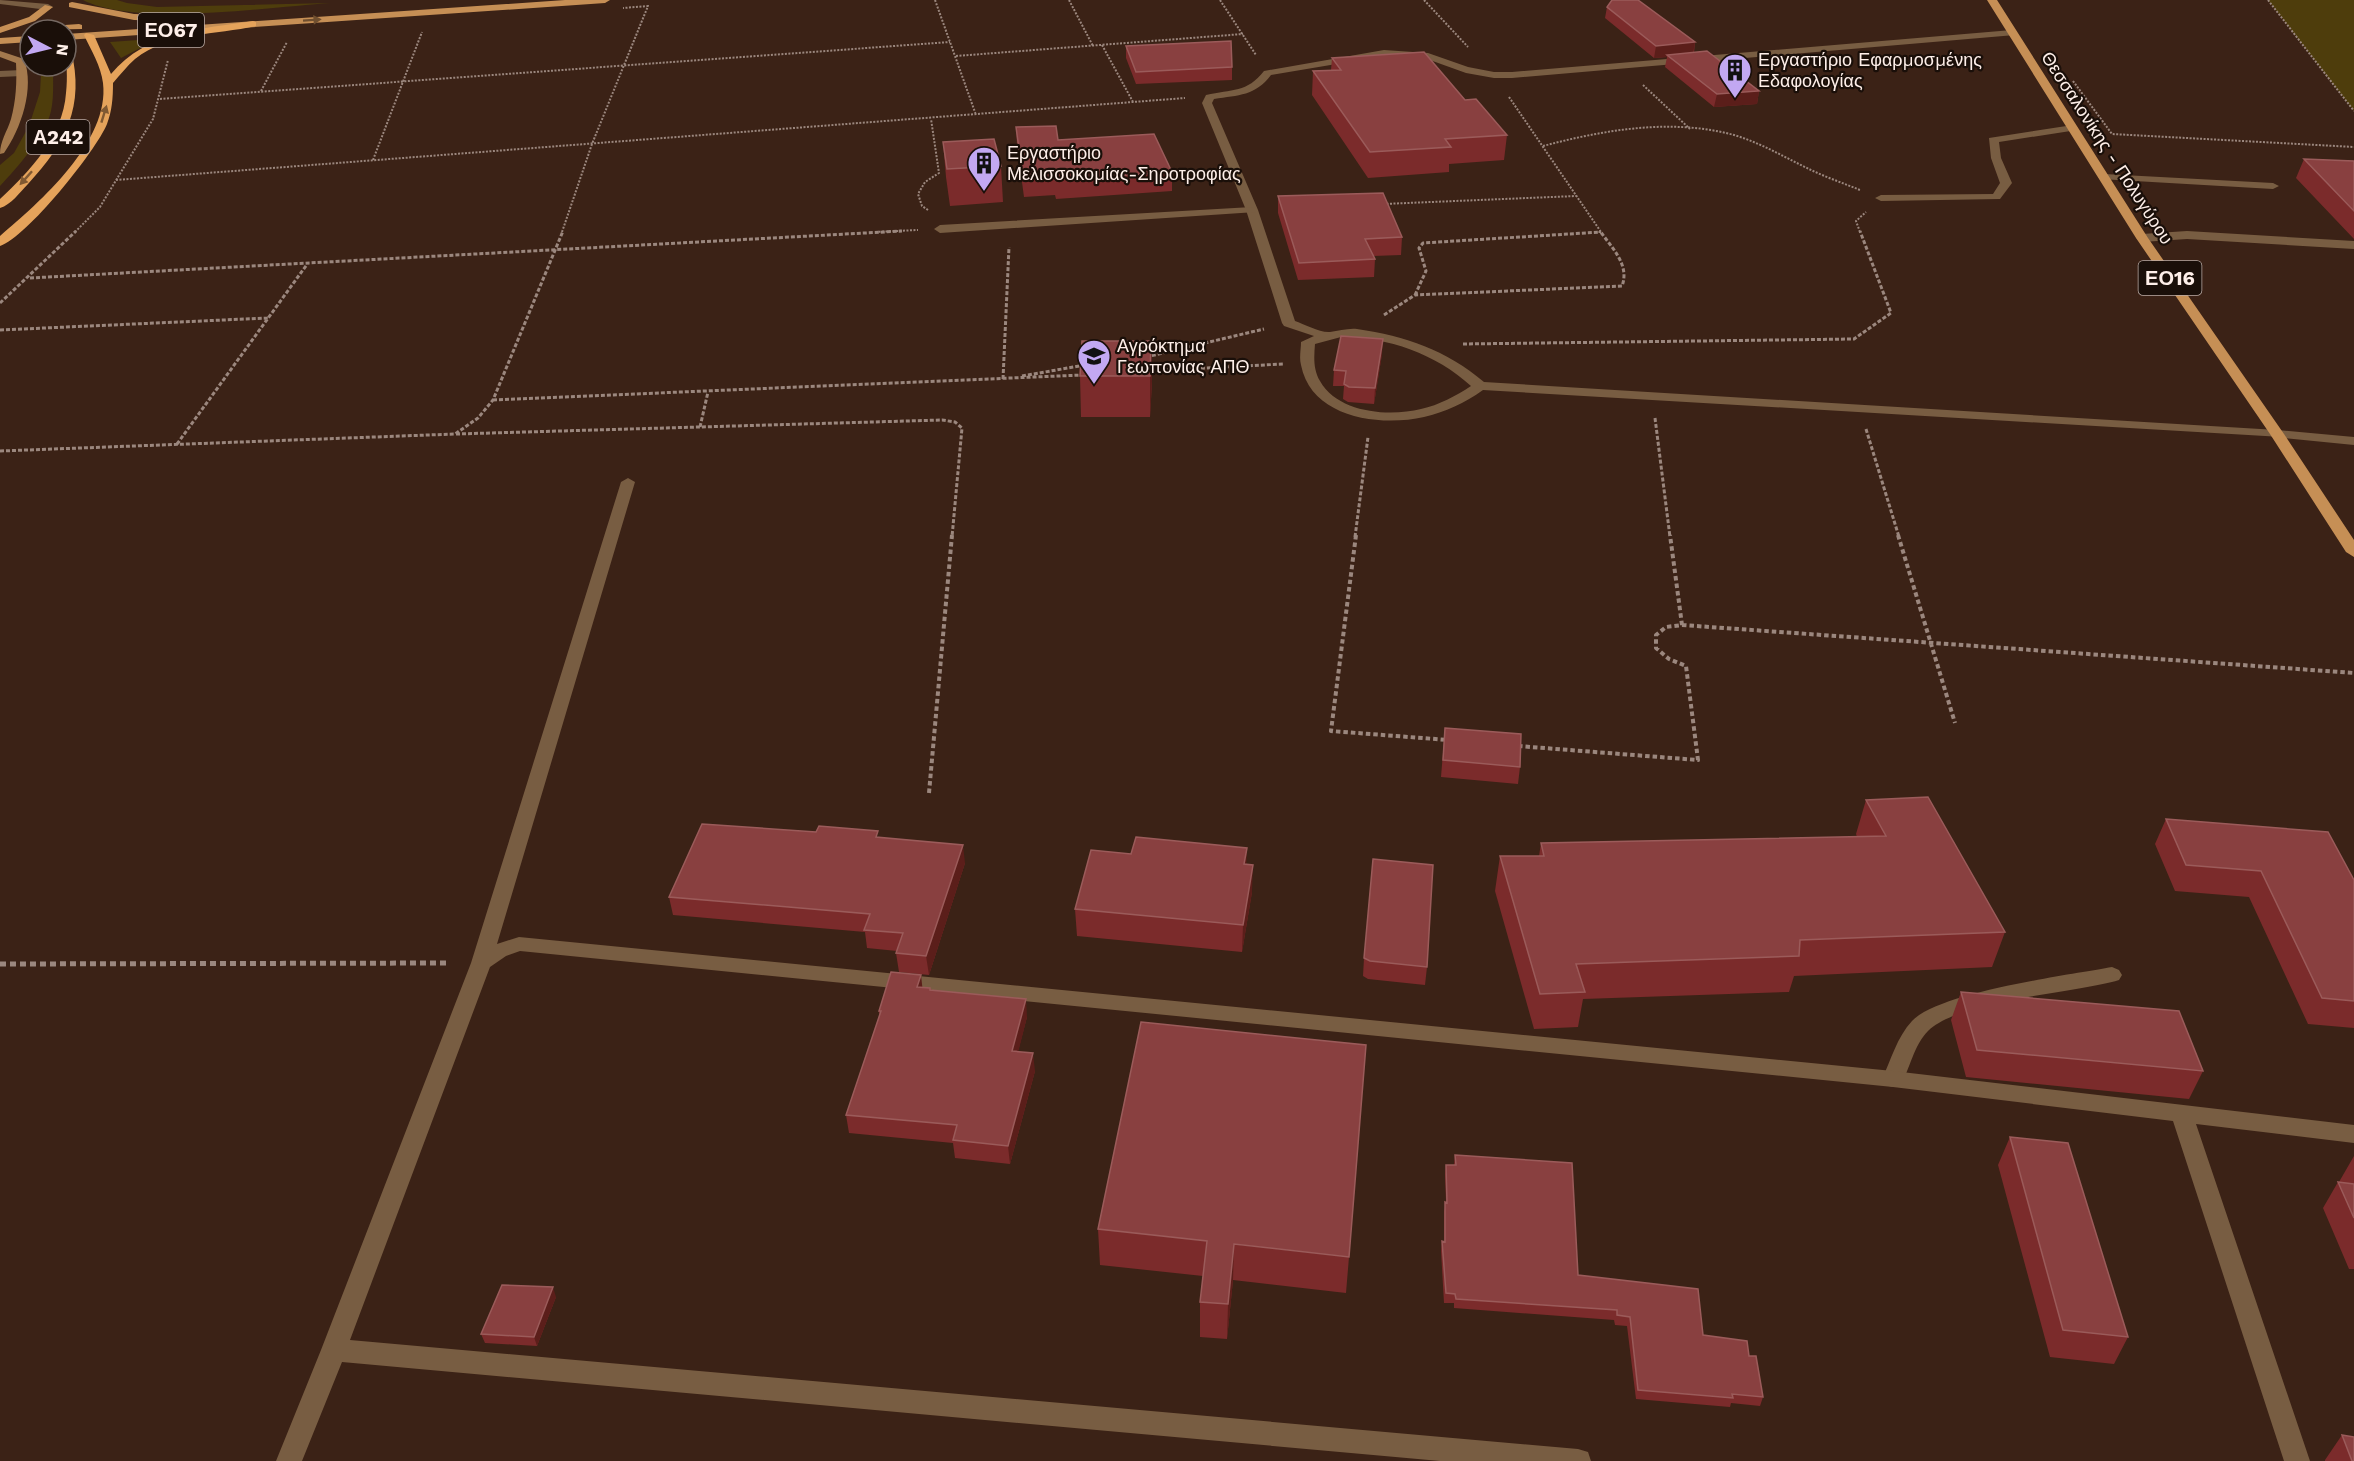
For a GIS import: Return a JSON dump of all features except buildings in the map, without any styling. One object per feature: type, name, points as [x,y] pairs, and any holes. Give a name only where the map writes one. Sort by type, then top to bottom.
[{"type":"highway","points":[[108,83],[133,56],[146,48],[188,35],[253,24]]},
{"type":"highway","name":"Α242","points":[[0,242],[40,205],[84,156],[105,117],[108,83],[87,31]]},
{"type":"highway","name":"Α242","points":[[0,205],[44,158],[65,121],[73,88],[71,78]]},
{"type":"main road","name":"ΕΟ67","points":[[78,34],[197,18],[458,0]]},
{"type":"main road","name":"ΕΟ67","points":[[78,30],[253,24],[605,0]]},
{"type":"main road","name":"Θεσσαλονίκης - Πολυγύρου","points":[[1992,0],[2142,238],[2277,434],[2354,552]]},
{"type":"main road","points":[[71,2],[134,17],[197,18]]},
{"type":"main road","points":[[71,2],[87,31]]},
{"type":"main road","points":[[0,31],[32,19],[47,3],[53,18]]},
{"type":"main road","points":[[0,31],[18,30]]},
{"type":"main road","points":[[0,41],[18,40]]},
{"type":"street","points":[[0,1],[47,3]]},
{"type":"street","points":[[1326,336],[1289,323],[1252,210],[1207,103],[1210,97],[1241,93],[1258,86],[1268,73],[1384,52],[1428,56],[1456,67],[1494,75],[2012,33]]},
{"type":"street","points":[[0,54],[18,60]]},
{"type":"street","points":[[0,74],[18,73]]},
{"type":"street","points":[[0,151],[19,106],[22,78]]},
{"type":"street","points":[[1881,198],[1996,197],[2007,183],[1996,158],[1993,140],[2073,128]]},
{"type":"street","points":[[2104,177],[2273,186]]},
{"type":"street","points":[[940,229],[1252,210]]},
{"type":"street","points":[[2142,238],[2187,235],[2354,245]]},
{"type":"street","points":[[1480,386],[1457,366],[1414,345],[1356,333],[1340,333],[1308,342],[1306,363],[1318,391],[1347,410],[1370,416],[1415,415],[1451,404],[1480,386],[2277,434],[2354,441]]},
{"type":"street","points":[[289,1461],[334,1350],[481,963],[628,482]]},
{"type":"street","points":[[481,963],[499,951],[519,944],[535,945],[1893,1079],[2354,1134]]},
{"type":"street","points":[[1893,1079],[1920,1026],[1939,1012],[1968,1003],[2112,975]]},
{"type":"street","points":[[2182,1115],[2296,1461]]},
{"type":"street","points":[[334,1350],[1578,1461]]},
{"type":"path","points":[[935,0],[976,115]]},
{"type":"path","points":[[1069,0],[1093,46]]},
{"type":"path","points":[[1220,0],[1268,73]]},
{"type":"path","points":[[1356,333],[1415,295],[1622,286],[1626,276],[1623,264],[1602,232],[1494,75],[1424,0]]},
{"type":"path","points":[[2268,0],[2354,111]]},
{"type":"path","points":[[455,434],[478,418],[493,400],[557,248],[592,144],[648,6],[613,9]]},
{"type":"path","points":[[373,160],[405,82],[425,23]]},
{"type":"path","points":[[261,92],[292,33]]},
{"type":"path","points":[[956,56],[1243,34]]},
{"type":"path","points":[[160,99],[950,42]]},
{"type":"path","points":[[1102,45],[1134,102]]},
{"type":"path","points":[[0,303],[29,278],[100,207],[153,119],[169,59]]},
{"type":"path","points":[[1621,64],[1690,129]]},
{"type":"path","points":[[116,180],[1210,97]]},
{"type":"path","points":[[29,278],[940,229],[939,215],[922,206],[918,194],[925,182],[939,173],[931,119]]},
{"type":"path","points":[[1414,345],[1854,339],[1891,313],[1856,221],[1881,198],[1811,171],[1759,144],[1730,134],[1690,129],[1613,130],[1543,146]]},
{"type":"path","points":[[2112,134],[2354,147]]},
{"type":"path","points":[[1380,205],[1577,195]]},
{"type":"path","points":[[1003,379],[1010,225]]},
{"type":"path","points":[[1415,295],[1426,271],[1419,248],[1423,243],[1602,232]]},
{"type":"path","points":[[177,445],[308,262]]},
{"type":"path","points":[[0,330],[268,318]]},
{"type":"path","points":[[1144,357],[1208,344],[1289,323]]},
{"type":"path","points":[[1143,372],[1306,363]]},
{"type":"path","points":[[1003,379],[1085,365]]},
{"type":"path","points":[[493,400],[1085,375]]},
{"type":"path","points":[[700,427],[708,392]]},
{"type":"path","points":[[1653,397],[1682,625]]},
{"type":"path","points":[[1859,408],[1955,723]]},
{"type":"path","points":[[1370,416],[1331,731],[1450,740]]},
{"type":"path","points":[[0,452],[455,434],[942,420],[955,422],[962,428],[929,793]]},
{"type":"path","points":[[1509,745],[1698,760],[1686,666],[1669,659],[1656,648],[1656,635],[1666,627],[1682,625],[2354,673]]},
{"type":"path","points":[[0,964],[481,963]]},
{"type":"shaded area","points":[[83,0],[117,0],[157,7],[331,3],[168,14],[106,8]]},
{"type":"shaded area","points":[[2268,0],[2354,0],[2354,111]]},
{"type":"shaded area","points":[[167,38],[148,44],[121,58],[110,42]]},
{"type":"shaded area","points":[[41,78],[53,78],[53,95],[48,120],[37,141],[0,186],[0,165],[14,153],[29,126],[40,92]]},
{"type":"place","name":"Εργαστήριο Εφαρμοσμένης Εδαφολογίας","points":[[1735,99]]},
{"type":"place","name":"Εργαστήριο Μελισσοκομίας-Σηροτροφίας","points":[[984,192]]},
{"type":"place","name":"Αγρόκτημα Γεωπονίας ΑΠΘ","points":[[1094,385]]}]
